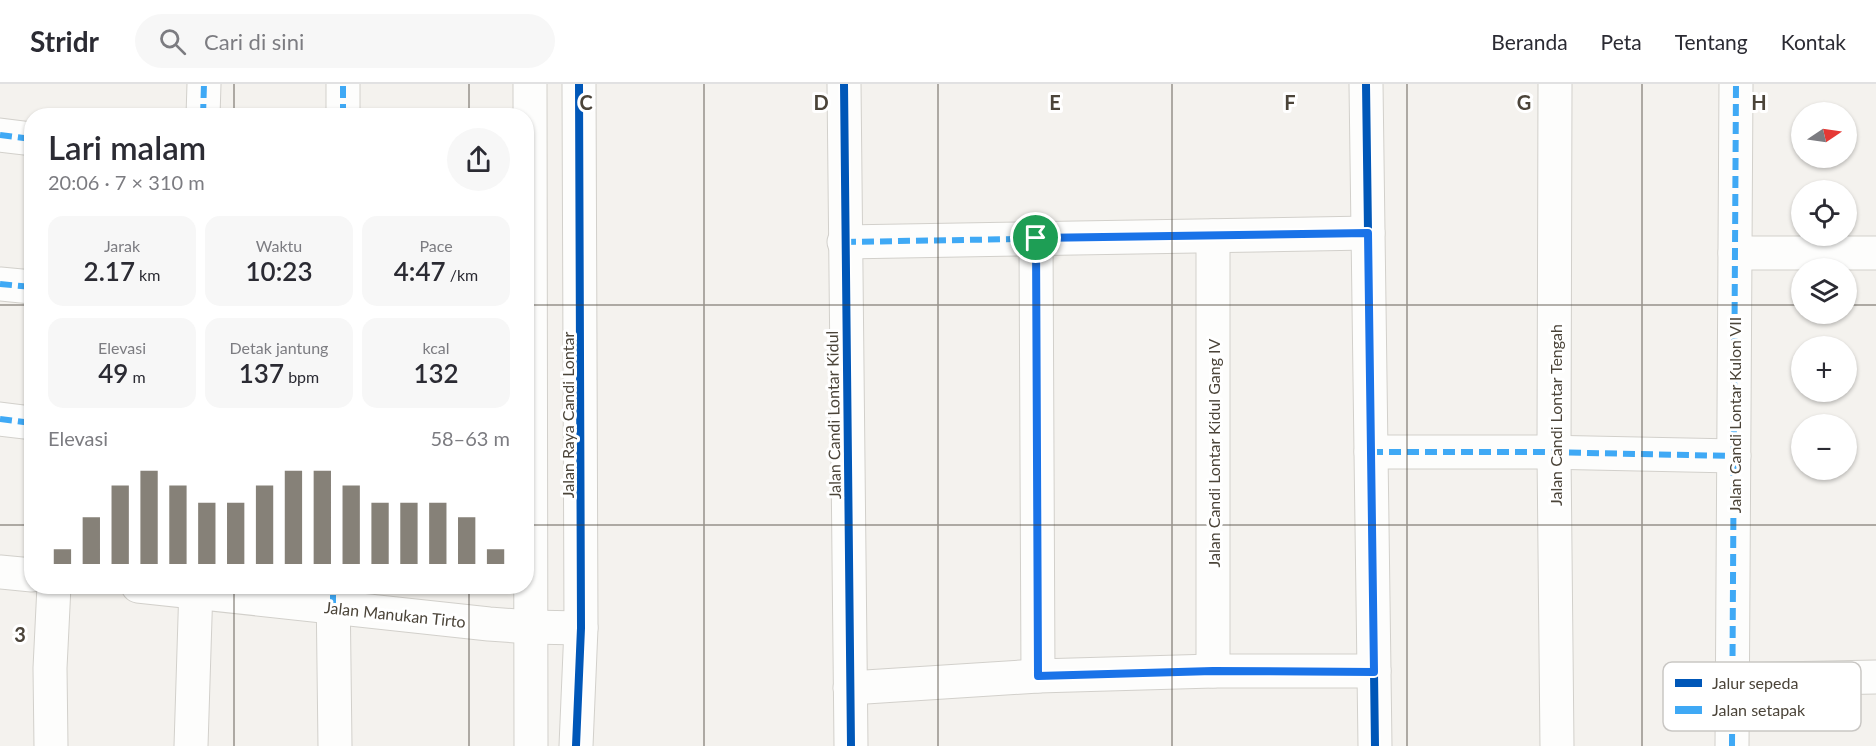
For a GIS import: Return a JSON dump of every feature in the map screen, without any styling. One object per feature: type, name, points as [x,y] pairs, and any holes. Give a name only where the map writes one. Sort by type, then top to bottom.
[{"type":"street","points":[[203,108],[204,84]]},
{"type":"street","points":[[343,84],[343,108]]},
{"type":"street","points":[[530,84],[530,108]]},
{"type":"street","name":"Jalan Raya Candi Lontar","points":[[576,746],[581,628],[579,84]]},
{"type":"street","name":"Jalan Candi Lontar Kidul","points":[[844,84],[851,746]]},
{"type":"street","points":[[1366,84],[1375,746]]},
{"type":"street","name":"Jalan Candi Lontar Tengah","points":[[1555,84],[1554,453],[1557,746]]},
{"type":"street","name":"Jalan Candi Lontar Kulon VII","points":[[1732,662],[1736,84]]},
{"type":"street","points":[[0,135],[24,138]]},
{"type":"street","points":[[844,242],[1368,233]]},
{"type":"street","name":"Jalan Candi Lontar Kidul Gang IV","points":[[1213,236],[1213,671]]},
{"type":"street","points":[[1036,238],[1038,676]]},
{"type":"street","points":[[1735,253],[1876,254]]},
{"type":"street","points":[[0,284],[24,286]]},
{"type":"street","points":[[0,419],[24,422]]},
{"type":"street","points":[[1371,452],[1734,456]]},
{"type":"street","points":[[0,572],[24,574]]},
{"type":"street","points":[[51,746],[50,668],[54,594]]},
{"type":"street","points":[[191,746],[196,594]]},
{"type":"street","name":"Jalan Manukan Tirto","points":[[274,594],[333,597],[530,627],[581,628]]},
{"type":"street","points":[[530,594],[531,746]]},
{"type":"street","points":[[333,597],[335,746]]},
{"type":"street","points":[[850,688],[1038,676],[1213,671],[1374,672]]},
{"type":"street","points":[[1861,677],[1876,677]]},
{"type":"marked path","points":[[203,108],[204,84]]},
{"type":"marked path","points":[[343,84],[343,108]]},
{"type":"marked path","points":[[1733,662],[1736,84]]},
{"type":"marked path","points":[[0,135],[24,138]]},
{"type":"marked path","points":[[844,242],[1368,233]]},
{"type":"marked path","points":[[0,284],[24,286]]},
{"type":"marked path","points":[[0,419],[24,422]]},
{"type":"marked path","points":[[1371,452],[1543,452],[1734,456]]},
{"type":"marked path","points":[[333,594],[333,607]]},
{"type":"marked path","points":[[1732,731],[1732,746]]},
{"type":"cycle path","points":[[576,746],[581,628],[579,84]]},
{"type":"cycle path","points":[[844,84],[851,746]]},
{"type":"cycle path","points":[[1366,84],[1375,746]]},
{"type":"route","points":[[1368,233],[1374,672],[1213,671],[1038,676],[1036,238],[1368,233]]}]
